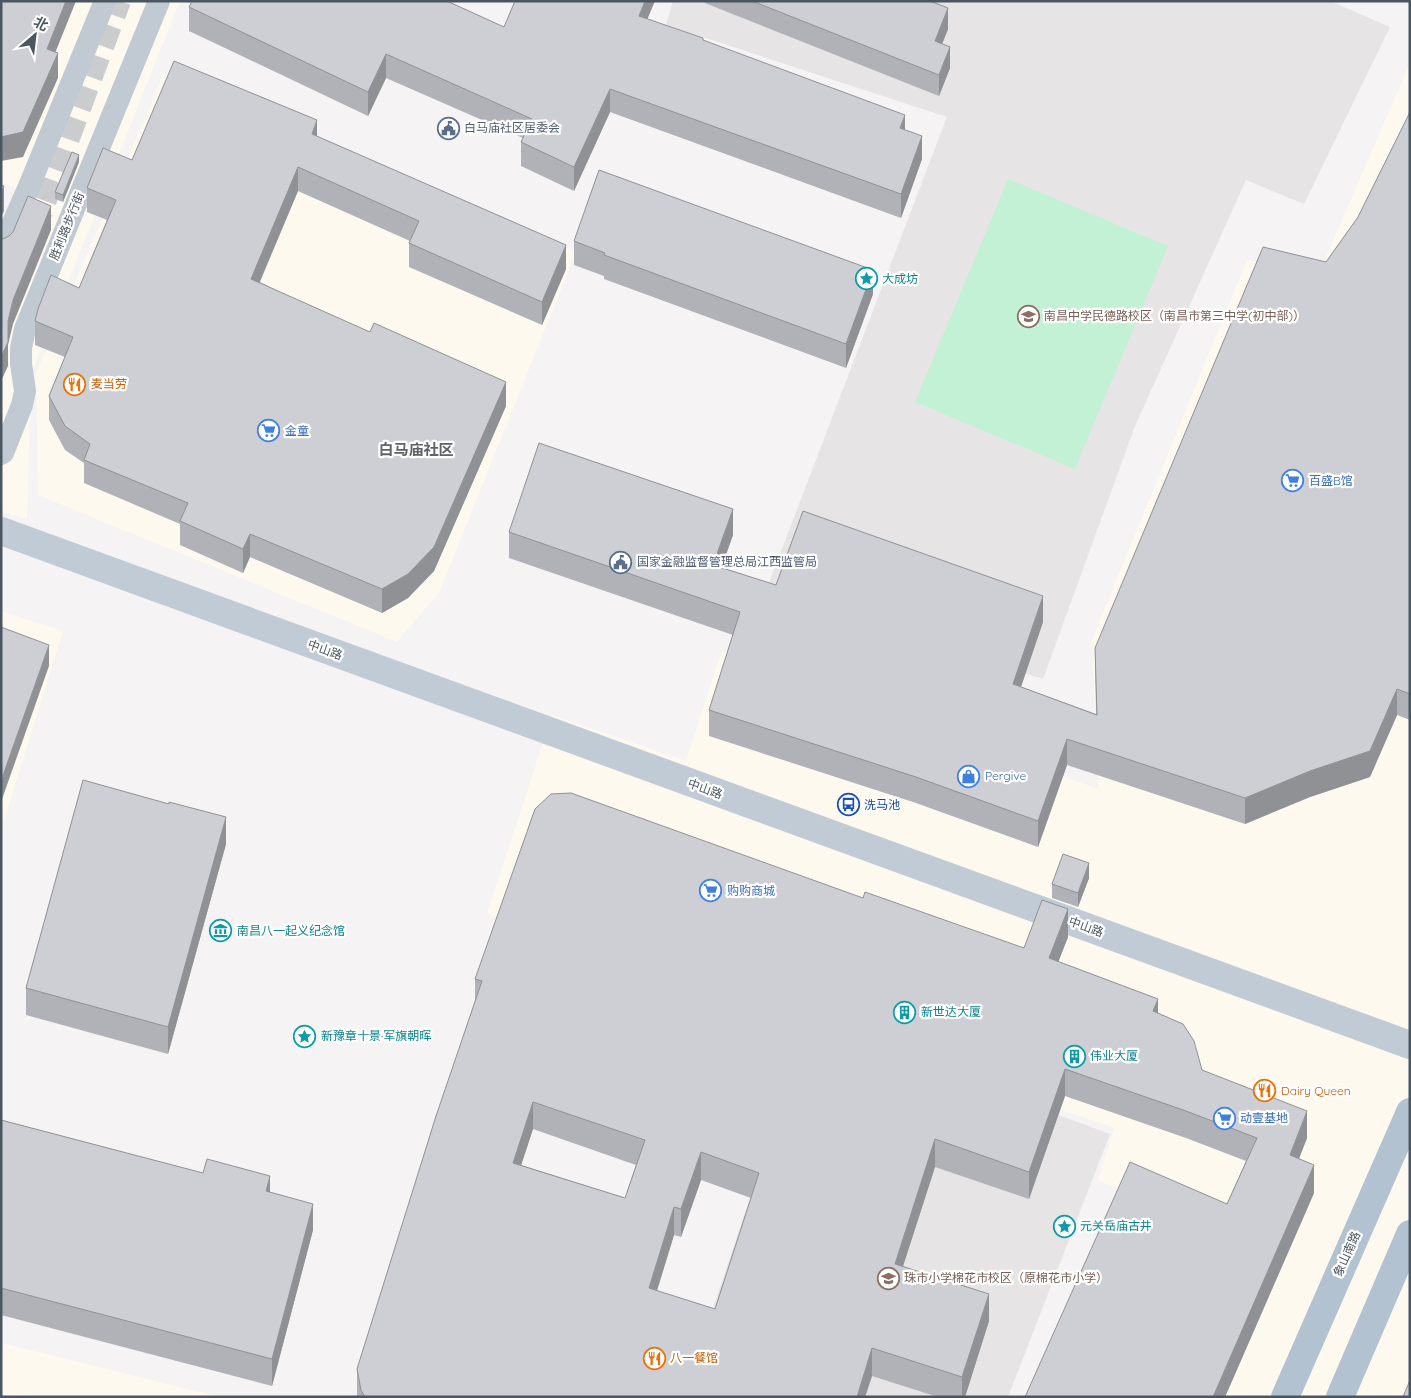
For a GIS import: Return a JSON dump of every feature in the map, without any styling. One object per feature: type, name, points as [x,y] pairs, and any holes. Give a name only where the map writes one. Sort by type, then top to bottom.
[{"type":"main road","name":"中山路","points":[[1,532],[1410,1045]]},
{"type":"main road","name":"象山南路","points":[[1285,1397],[1410,1112]]},
{"type":"main road","points":[[1340,1397],[1410,1234]]},
{"type":"street","points":[[1,250],[30,184],[104,1]]},
{"type":"street","name":"胜利路步行街","points":[[1,454],[22,405],[25,391],[20,364],[25,329],[159,1]]},
{"type":"shaded area","points":[[54,1],[180,1],[31,375],[27,519],[1,511],[1,237],[21,190],[1,182],[1,120]]},
{"type":"shaded area","name":"南昌中学民德路校区（南昌市第三中学(初中部)）","points":[[673,1],[1330,1],[1390,27],[1304,204],[1246,180],[1135,426],[1043,679],[767,588],[947,117],[666,25]]},
{"type":"shaded area","points":[[1410,63],[1410,1397],[1143,1397],[1213,1233],[1098,1180],[1114,1128],[487,913],[552,715],[686,761],[722,650],[1098,789],[1092,640],[1247,260],[1319,273]]},
{"type":"shaded area","points":[[164,74],[576,252],[440,591],[397,642],[38,495],[36,373]]},
{"type":"shaded area","points":[[1,611],[63,631],[1,830]]},
{"type":"shaded area","name":"珠市小学棉花市校区（原棉花市小学）","points":[[955,1077],[1110,1134],[1008,1397],[728,1397],[687,1386],[777,1117]]},
{"type":"shaded area","points":[[1,1343],[220,1397],[1,1397]]},
{"type":"green space","points":[[1008,179],[1168,246],[1075,469],[915,402]]},
{"type":"building","points":[[1,1],[66,1],[47,49],[58,53],[23,132],[1,137]]},
{"type":"building","points":[[192,1],[447,1],[504,27],[515,1],[645,1],[639,16],[703,38],[703,40],[905,115],[900,128],[922,136],[901,194],[610,89],[574,167],[521,142],[532,119],[386,54],[368,92],[189,7]]},
{"type":"building","points":[[752,1],[930,1],[948,8],[935,41],[950,47],[939,75]]},
{"type":"building","points":[[174,61],[317,120],[312,134],[566,245],[542,302],[409,243],[419,221],[298,167],[251,279],[370,332],[374,323],[506,382],[434,547],[408,574],[382,589],[250,534],[243,549],[180,521],[188,503],[84,460],[90,444],[65,426],[49,396],[73,337],[35,321],[38,309],[51,275],[79,288],[116,200],[87,188],[103,148],[132,160]]},
{"type":"building","points":[[1410,112],[1410,694],[1397,689],[1370,751],[1310,771],[1245,798],[1067,739],[1038,821],[916,777],[709,710],[740,612],[509,532],[539,443],[733,509],[713,565],[776,585],[803,511],[1043,596],[1013,684],[1097,715],[1095,648],[1263,247],[1326,262],[1358,217]]},
{"type":"building","points":[[72,152],[79,155],[63,195],[55,192]]},
{"type":"building","points":[[599,170],[873,270],[846,344],[604,255],[605,253],[574,241]]},
{"type":"building","points":[[28,196],[51,206],[13,300],[8,321],[8,342],[1,357],[1,238],[9,236],[13,232]]},
{"type":"building","points":[[1,627],[49,645],[1,781]]},
{"type":"building","points":[[83,780],[169,804],[169,802],[226,817],[168,1027],[26,988]]},
{"type":"building","points":[[571,793],[863,898],[865,892],[1024,948],[1042,900],[1068,909],[1049,958],[1158,999],[1153,1011],[1183,1024],[1194,1041],[1202,1070],[1307,1111],[1290,1155],[1314,1165],[1213,1397],[1025,1397],[1130,1162],[1227,1204],[1257,1138],[1065,1069],[1029,1172],[935,1139],[895,1264],[989,1294],[962,1377],[872,1348],[857,1397],[365,1397],[361,1390],[357,1369],[436,1116],[482,981],[475,979],[535,809],[551,794]],"holes":[[[533,1102],[645,1140],[625,1198],[513,1163]],[[701,1152],[759,1173],[715,1309],[649,1288],[674,1207],[681,1209]]]},
{"type":"building","points":[[1063,854],[1089,863],[1078,893],[1052,884]]},
{"type":"building","points":[[1,1120],[203,1173],[207,1159],[270,1176],[266,1191],[313,1204],[272,1359],[1,1288]]},
{"type":"building","points":[[1410,1380],[1410,1397],[1403,1397]]},
{"type":"tunnel","points":[[34,232],[120,1]]},
{"type":"place","name":"白马庙社区居委会","points":[[448,128]]},
{"type":"place","name":"大成坊","points":[[866,279]]},
{"type":"place","name":"南昌中学民德路校区（南昌市第三中学(初中部)）","points":[[1028,316]]},
{"type":"place","name":"麦当劳","points":[[75,384]]},
{"type":"place","name":"金童","points":[[269,431]]},
{"type":"place","name":"百盛B馆","points":[[1293,481]]},
{"type":"place","name":"国家金融监督管理总局江西监管局","points":[[621,562]]},
{"type":"place","name":"Pergive","points":[[969,776]]},
{"type":"place","name":"洗马池","points":[[848,805]]},
{"type":"place","name":"购购商城","points":[[711,891]]},
{"type":"place","name":"南昌八一起义纪念馆","points":[[221,931]]},
{"type":"place","name":"新世达大厦","points":[[905,1012]]},
{"type":"place","name":"新豫章十景·军旗朝晖","points":[[305,1036]]},
{"type":"place","name":"伟业大厦","points":[[1074,1056]]},
{"type":"place","name":"Dairy Queen","points":[[1265,1091]]},
{"type":"place","name":"动壹基地","points":[[1224,1118]]},
{"type":"place","name":"元关岳庙古井","points":[[1064,1226]]},
{"type":"place","name":"珠市小学棉花市校区（原棉花市小学）","points":[[888,1278]]},
{"type":"place","name":"八一餐馆","points":[[654,1358]]},
{"type":"district","name":"白马庙社区","points":[[416,450]]}]
